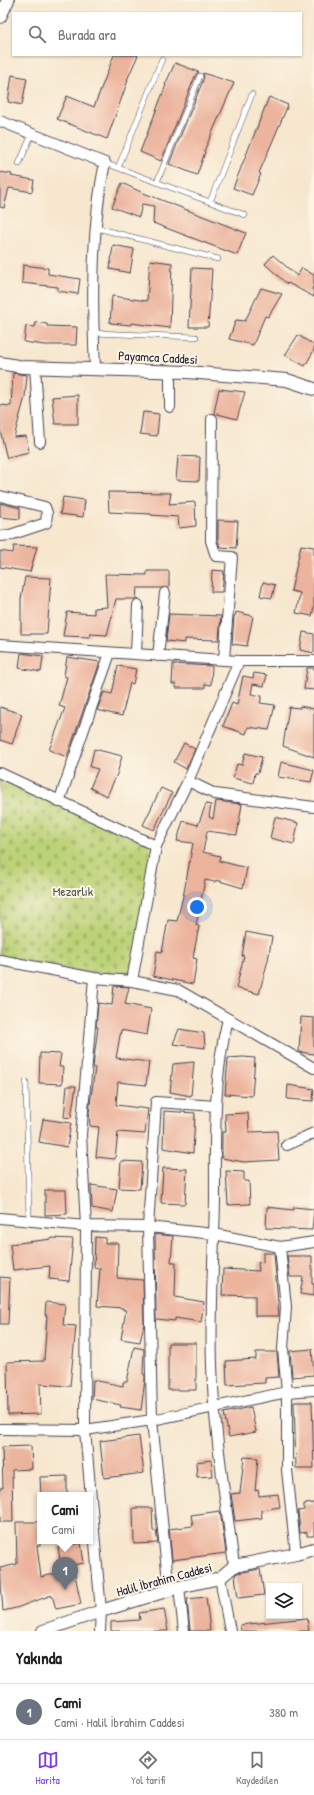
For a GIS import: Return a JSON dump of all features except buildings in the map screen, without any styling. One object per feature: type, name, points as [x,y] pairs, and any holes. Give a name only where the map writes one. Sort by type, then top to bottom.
[{"type":"street","points":[[0,17],[8,0]]},
{"type":"street","points":[[0,122],[105,163],[100,183],[93,301],[95,369]]},
{"type":"street","name":"Payamca Caddesi","points":[[0,363],[35,367],[170,372],[287,380],[314,389]]},
{"type":"street","points":[[35,367],[40,442]]},
{"type":"street","points":[[170,372],[170,407]]},
{"type":"street","points":[[212,419],[211,541],[216,556],[232,558],[224,660]]},
{"type":"street","points":[[0,496],[46,507],[47,513],[46,523],[10,535],[0,536]]},
{"type":"street","points":[[158,656],[165,593]]},
{"type":"street","points":[[136,654],[138,605]]},
{"type":"street","points":[[0,645],[239,661],[314,661]]},
{"type":"street","points":[[59,802],[110,653]]},
{"type":"street","points":[[132,981],[156,846],[188,781],[239,661]]},
{"type":"street","points":[[0,773],[59,802],[156,846]]},
{"type":"street","points":[[188,781],[215,794],[314,807]]},
{"type":"street","points":[[0,960],[94,978],[132,981],[178,990],[314,1068]]},
{"type":"street","points":[[90,1492],[85,1430],[86,1226],[81,1135],[94,978]]},
{"type":"street","points":[[228,1019],[224,1034],[216,1106],[214,1234],[211,1291],[214,1407],[234,1566]]},
{"type":"street","points":[[184,1631],[174,1589],[152,1420],[148,1227],[156,1102],[216,1106]]},
{"type":"street","points":[[287,1145],[314,1133]]},
{"type":"street","points":[[0,1218],[29,1222],[86,1226],[148,1227],[214,1234],[280,1247],[314,1242]]},
{"type":"street","points":[[280,1247],[286,1307],[283,1349],[287,1392],[287,1470],[296,1554]]},
{"type":"street","points":[[0,1429],[85,1430],[152,1420],[287,1392],[314,1390]]},
{"type":"street","points":[[93,1520],[101,1611],[100,1631]]},
{"type":"street","name":"Halil İbrahim Caddesi","points":[[42,1631],[174,1589],[220,1578],[234,1566],[314,1549]]},
{"type":"street","points":[[220,1578],[230,1631]]},
{"type":"lane","points":[[118,168],[162,59]]},
{"type":"lane","points":[[157,182],[200,76]]},
{"type":"lane","points":[[210,202],[252,94]]},
{"type":"lane","points":[[19,164],[32,134]]},
{"type":"lane","points":[[105,163],[245,215]]},
{"type":"lane","points":[[97,228],[218,259]]},
{"type":"lane","points":[[94,333],[196,337]]},
{"type":"lane","points":[[26,1082],[29,1222]]},
{"type":"green space","name":"Mezarlık","points":[[0,779],[156,846],[132,981],[0,957]]},
{"type":"place","name":"Cami","points":[[65,1590]]}]
